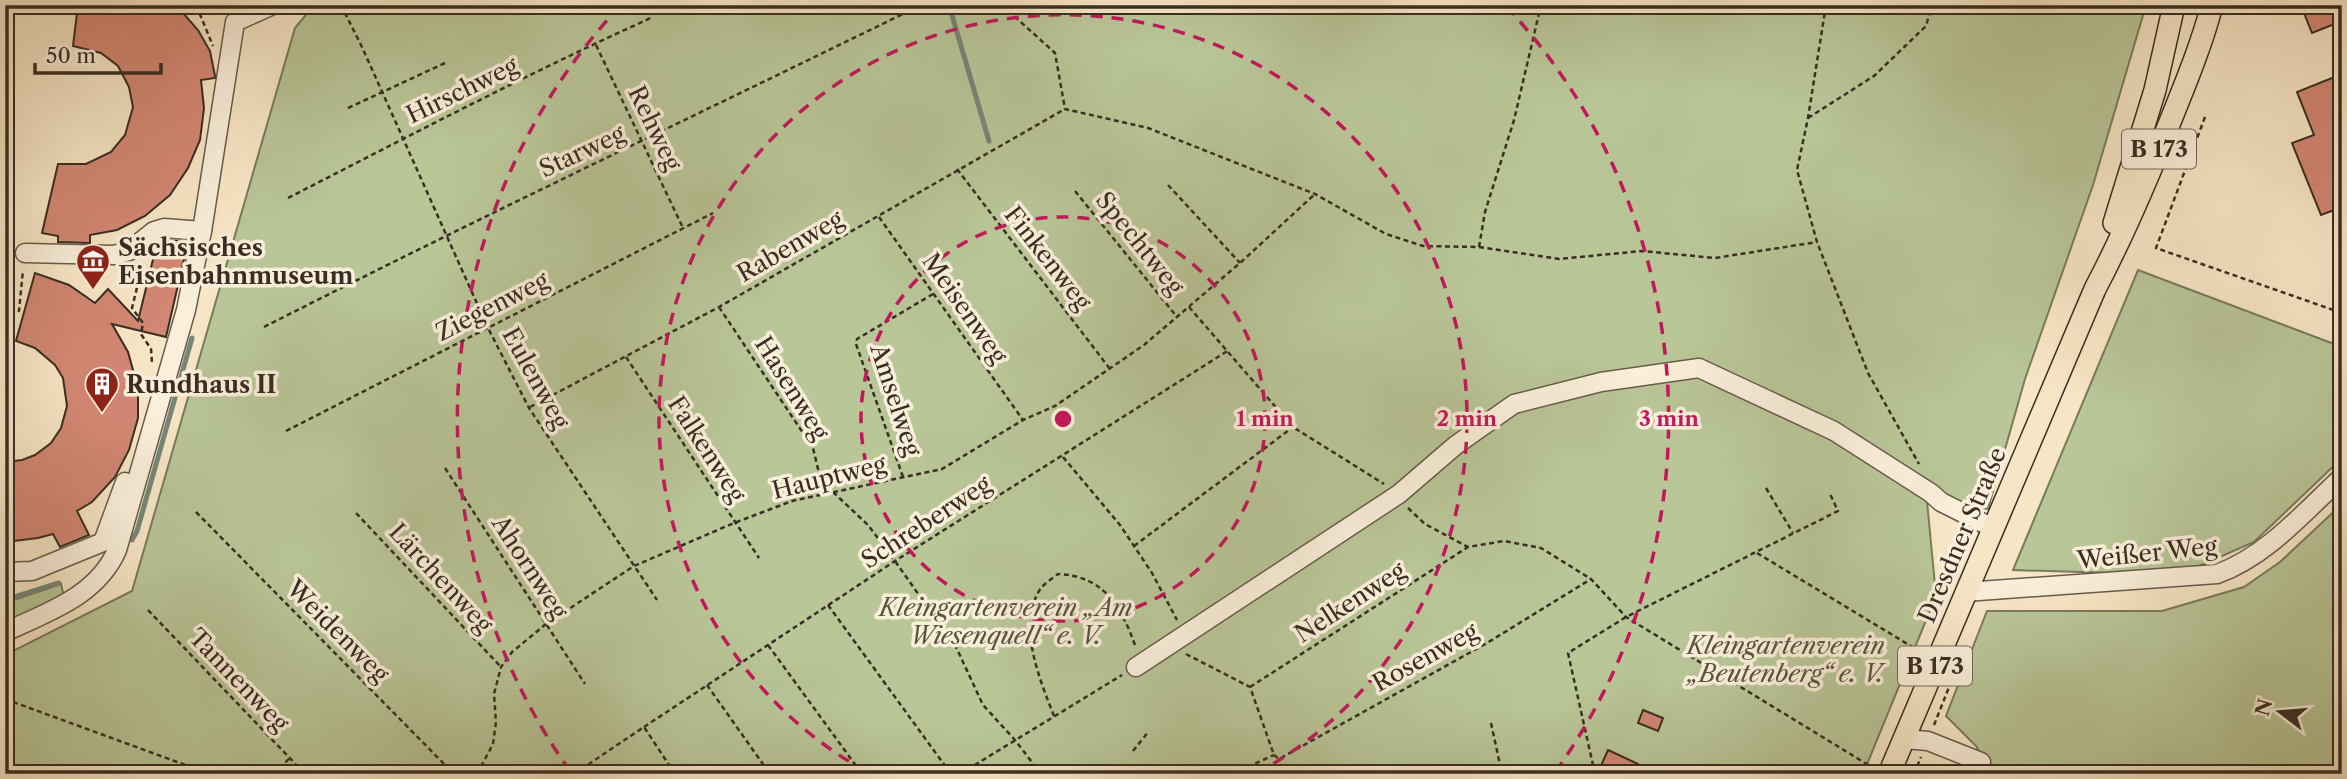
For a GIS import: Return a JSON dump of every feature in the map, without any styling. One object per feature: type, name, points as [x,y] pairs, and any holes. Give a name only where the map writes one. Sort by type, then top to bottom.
[{"type":"main road","name":"B 173","points":[[2095,289],[2155,90],[2174,5]]},
{"type":"main road","name":"B 173","points":[[2095,289],[2122,239],[2206,28],[2212,5]]},
{"type":"main road","name":"Dresdner Straße","points":[[1889,774],[2095,289]]},
{"type":"street","points":[[110,546],[141,438],[186,310],[202,231],[235,22],[273,5]]},
{"type":"street","points":[[25,253],[114,254],[130,251],[154,232],[164,228],[202,231]]},
{"type":"street","points":[[1139,665],[1397,495],[1456,445],[1514,404],[1601,382],[1699,368],[1834,431],[1941,502],[1993,528]]},
{"type":"street","name":"Weißer Weg","points":[[1965,592],[2217,573],[2236,567],[2268,545],[2342,477]]},
{"type":"street","points":[[5,632],[76,598],[110,567],[110,546],[125,482]]},
{"type":"street","points":[[5,572],[32,571],[110,546]]},
{"type":"street","points":[[1904,739],[1928,741],[1981,762]]},
{"type":"path","name":"Eulenweg","points":[[341,5],[488,328],[528,408],[657,600]]},
{"type":"path","points":[[1002,5],[1055,53],[1065,109],[1148,128],[1315,194],[1385,234],[1423,246],[1479,247],[1559,259],[1642,251],[1715,258],[1817,242]]},
{"type":"path","points":[[1479,247],[1485,212],[1514,120],[1541,5]]},
{"type":"path","points":[[1826,5],[1797,170],[1817,242],[1868,373],[1923,472],[1931,493]]},
{"type":"path","points":[[1808,118],[1874,76],[1926,26],[1932,5]]},
{"type":"path","name":"Starweg","points":[[264,327],[446,235],[917,7]]},
{"type":"path","name":"Hirschweg","points":[[288,198],[595,44],[653,18]]},
{"type":"path","name":"Rehweg","points":[[595,44],[683,228]]},
{"type":"path","points":[[348,108],[445,63]]},
{"type":"path","name":"Rabenweg","points":[[528,408],[719,307],[1065,109]]},
{"type":"path","points":[[2205,117],[2156,248],[2342,313]]},
{"type":"path","name":"Finkenweg","points":[[957,169],[1110,369]]},
{"type":"path","points":[[1168,184],[1240,263]]},
{"type":"path","name":"Spechtweg","points":[[1075,191],[1177,317]]},
{"type":"path","name":"Hauptweg","points":[[501,667],[512,652],[546,624],[634,566],[792,501],[942,469],[1023,420],[1055,406],[1143,345],[1240,263],[1315,194]]},
{"type":"path","name":"Ziegenweg","points":[[286,430],[713,213]]},
{"type":"path","name":"Meisenweg","points":[[878,216],[1023,420]]},
{"type":"path","points":[[5,317],[7,311],[19,311],[25,253]]},
{"type":"path","points":[[145,255],[132,308],[144,323],[141,334],[151,349],[152,374]]},
{"type":"path","name":"Amselweg","points":[[903,477],[856,344],[857,339],[934,293]]},
{"type":"path","name":"Hasenweg","points":[[719,307],[813,448],[824,494]]},
{"type":"path","points":[[1189,307],[1293,427],[1397,495],[1425,524],[1468,547],[1504,541],[1541,548],[1591,579],[1626,617],[1870,766],[1867,774]]},
{"type":"path","name":"Schreberweg","points":[[574,774],[895,561],[1229,351]]},
{"type":"path","name":"Falkenweg","points":[[626,357],[759,558]]},
{"type":"path","points":[[1134,546],[1293,427]]},
{"type":"path","points":[[1062,456],[1134,546],[1186,635]]},
{"type":"path","name":"Ahornweg","points":[[446,468],[585,684]]},
{"type":"path","points":[[1766,488],[1793,533]]},
{"type":"path","points":[[833,492],[868,525],[895,561],[957,649],[982,705],[1015,740],[1041,774]]},
{"type":"path","points":[[1595,774],[1568,653],[1626,617],[1838,511],[1830,494]]},
{"type":"path","name":"Weidenweg","points":[[196,512],[454,774]]},
{"type":"path","name":"Lärchenweg","points":[[356,513],[501,667]]},
{"type":"path","name":"Nelkenweg","points":[[1250,687],[1468,547]]},
{"type":"path","points":[[1758,553],[1920,652]]},
{"type":"path","points":[[960,774],[1139,665],[1127,622],[1109,595],[1094,582],[1076,575],[1058,574],[1042,587],[1032,608],[1031,646],[1038,676],[1054,716]]},
{"type":"path","name":"Rosenweg","points":[[1274,755],[1279,759],[1487,643],[1591,579]]},
{"type":"path","points":[[828,605],[951,774]]},
{"type":"path","name":"Tannenweg","points":[[148,610],[305,774]]},
{"type":"path","points":[[1928,741],[1967,643]]},
{"type":"path","points":[[768,645],[862,774]]},
{"type":"path","points":[[1170,646],[1250,687],[1274,755],[1233,774]]},
{"type":"path","points":[[477,774],[493,744],[496,722],[494,694],[501,667]]},
{"type":"path","points":[[706,685],[770,774]]},
{"type":"path","points":[[5,699],[210,774]]},
{"type":"path","points":[[1491,723],[1502,774]]},
{"type":"path","points":[[644,727],[675,774]]},
{"type":"path","points":[[1133,751],[1149,731]]},
{"type":"path","points":[[273,774],[290,758]]},
{"type":"green space","points":[[314,5],[2146,5],[2093,185],[2025,379],[1988,509],[1927,501],[1936,596],[1863,774],[5,774],[5,655],[132,591],[295,28]]},
{"type":"green space","points":[[2138,270],[2342,347],[2342,458],[2254,542],[2179,575],[2013,570]]},
{"type":"green space","points":[[2342,504],[2342,774],[1968,774],[1981,762],[1977,747],[1946,716],[1987,611],[2162,611],[2244,587],[2280,562]]},
{"type":"green space","points":[[61,584],[64,597],[5,622],[5,603]]},
{"type":"building","points":[[78,5],[176,5],[198,30],[210,51],[215,76],[201,80],[204,108],[200,140],[188,168],[170,195],[145,216],[117,230],[90,235],[90,243],[58,242],[58,236],[42,233],[58,164],[86,164],[111,152],[125,135],[133,107],[129,87],[118,66],[101,53],[73,46]]},
{"type":"building","points":[[2310,5],[2342,5],[2342,21],[2312,33],[2302,8]]},
{"type":"building","points":[[2342,74],[2342,207],[2321,215],[2292,143],[2314,135],[2297,92]]},
{"type":"building","name":"Rundhaus II","points":[[165,240],[188,242],[166,337],[112,324],[128,352],[138,388],[138,418],[129,450],[115,477],[92,502],[77,511],[89,535],[60,547],[53,534],[5,542],[5,462],[35,455],[51,443],[61,428],[67,406],[63,378],[55,365],[35,348],[16,341],[35,273],[69,285],[95,303],[108,289],[138,321],[157,243]]},
{"type":"building","points":[[1643,710],[1663,718],[1658,731],[1638,723]]},
{"type":"building","points":[[1608,750],[1638,764],[1634,774],[1613,774],[1600,768]]},
{"type":"waterway","points":[[949,5],[989,141]]},
{"type":"waterway","points":[[132,540],[137,531],[192,338]]},
{"type":"waterway","points":[[5,600],[59,583]]},
{"type":"place","name":"Sächsisches Eisenbahnmuseum","points":[[93,291]]},
{"type":"place","name":"Rundhaus II","points":[[102,414]]},
{"type":"park label","name":"Kleingartenverein „Am Wiesenquell“ e. V.","points":[[1006,621]]},
{"type":"park label","name":"Kleingartenverein „Beutenberg“ e. V.","points":[[1786,659]]}]
